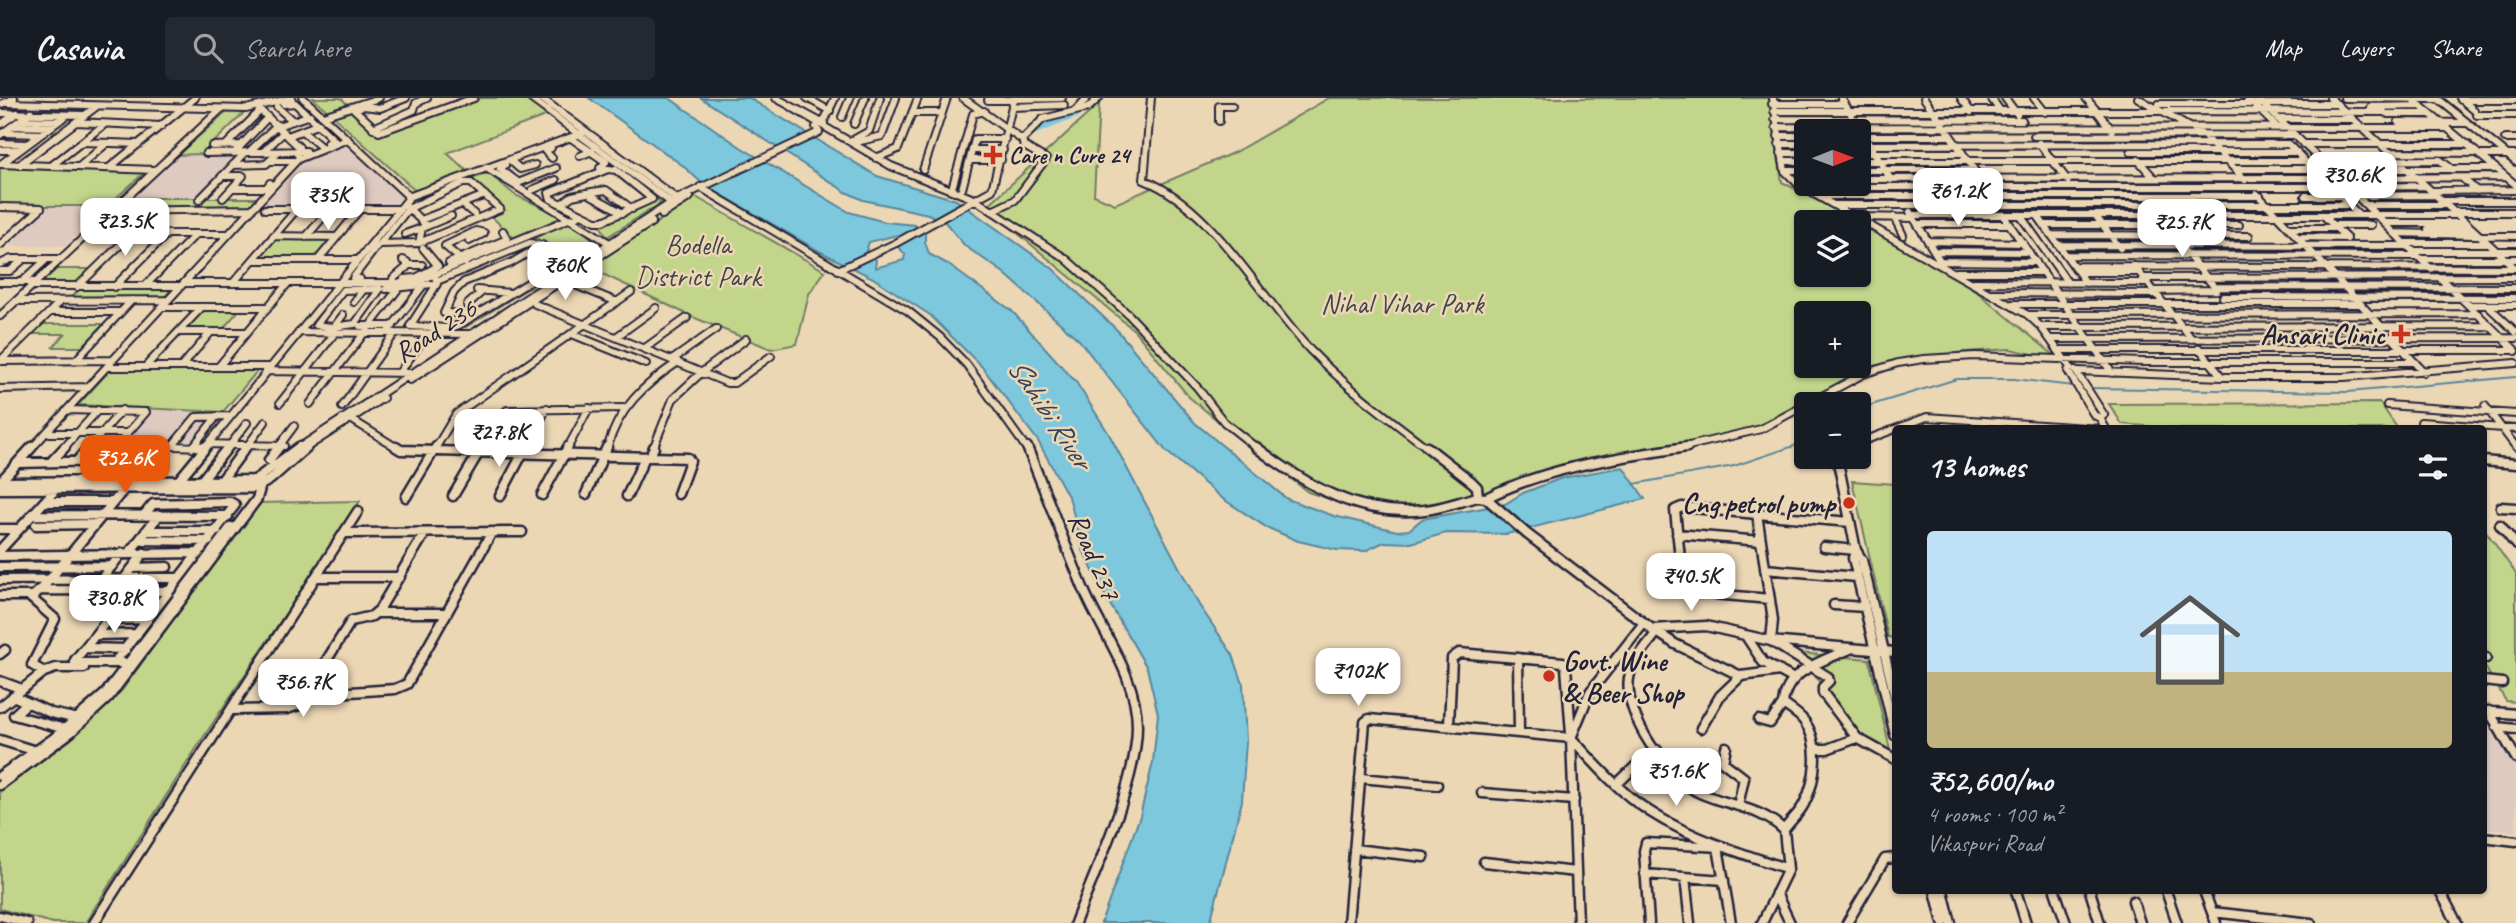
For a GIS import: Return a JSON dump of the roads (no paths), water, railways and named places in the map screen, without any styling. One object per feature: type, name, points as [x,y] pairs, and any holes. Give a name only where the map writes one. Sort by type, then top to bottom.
[{"type":"street","points":[[3,104],[14,98]]},
{"type":"street","points":[[128,106],[139,98]]},
{"type":"street","points":[[109,169],[195,98]]},
{"type":"street","points":[[225,146],[259,111],[292,98]]},
{"type":"street","points":[[303,98],[408,197]]},
{"type":"street","points":[[353,108],[379,98]]},
{"type":"street","points":[[323,116],[364,106],[380,108],[406,98]]},
{"type":"street","points":[[373,128],[414,110],[416,103],[427,98]]},
{"type":"street","points":[[353,108],[373,128],[381,132],[474,98]]},
{"type":"street","points":[[530,98],[606,164],[583,174]]},
{"type":"street","points":[[541,98],[677,203]]},
{"type":"street","points":[[776,98],[824,129]]},
{"type":"street","points":[[782,102],[794,98]]},
{"type":"street","points":[[0,489],[168,488],[255,483],[349,418],[479,336],[677,203],[824,129],[835,98]]},
{"type":"street","points":[[842,117],[850,98]]},
{"type":"street","points":[[854,124],[864,98]]},
{"type":"street","points":[[848,142],[869,131],[880,98]]},
{"type":"street","points":[[848,142],[882,136],[896,98]]},
{"type":"street","points":[[876,158],[898,149],[918,98]]},
{"type":"street","points":[[923,170],[947,98]]},
{"type":"street","points":[[963,98],[973,101],[1007,131],[1022,140],[1024,146],[1046,159],[1015,200],[992,211]]},
{"type":"street","points":[[1014,101],[1064,98],[1062,116]]},
{"type":"street","points":[[1080,110],[1087,98]]},
{"type":"street","points":[[1022,140],[1040,121],[1080,110],[1099,98]]},
{"type":"street","points":[[1151,98],[1144,180],[1165,188],[1183,202],[1327,366],[1472,482],[1486,499],[1527,534],[1655,631],[1675,644],[1741,676],[1780,671]]},
{"type":"street","points":[[1924,98],[2112,373]]},
{"type":"street","points":[[1961,98],[1971,112]]},
{"type":"street","points":[[1991,98],[2001,112]]},
{"type":"street","points":[[2005,98],[2087,205]]},
{"type":"street","points":[[2034,98],[2045,112]]},
{"type":"street","points":[[2086,98],[2154,178]]},
{"type":"street","points":[[2138,98],[2162,109],[2261,112],[2384,111],[2431,114]]},
{"type":"street","points":[[2154,98],[2171,117],[2203,135],[2424,372]]},
{"type":"street","points":[[2247,98],[2277,127]]},
{"type":"street","points":[[2257,98],[2516,351]]},
{"type":"street","points":[[2330,98],[2516,268]]},
{"type":"street","points":[[2344,98],[2438,98],[2516,162]]},
{"type":"street","points":[[796,109],[809,99],[830,111]]},
{"type":"street","points":[[2412,99],[2468,144],[2516,188]]},
{"type":"street","points":[[2461,99],[2516,100]]},
{"type":"street","points":[[2461,99],[2475,113],[2514,114]]},
{"type":"street","points":[[2492,99],[2514,114]]},
{"type":"street","points":[[988,100],[1064,106]]},
{"type":"street","points":[[838,270],[994,187],[1014,101]]},
{"type":"street","points":[[1792,178],[1784,170],[1773,101],[1843,101],[1854,119]]},
{"type":"street","points":[[3,104],[259,111],[293,103],[310,115],[334,140],[298,153],[206,153]]},
{"type":"street","points":[[2,134],[43,104]]},
{"type":"street","points":[[1774,111],[2045,112],[2253,104],[2337,104]]},
{"type":"street","points":[[19,165],[98,105]]},
{"type":"street","points":[[1219,121],[1219,106],[1232,106]]},
{"type":"street","points":[[2384,111],[2421,106]]},
{"type":"street","points":[[276,107],[320,146]]},
{"type":"street","points":[[2371,107],[2384,111],[2404,128]]},
{"type":"street","points":[[0,316],[222,109]]},
{"type":"street","points":[[796,109],[809,121],[899,170],[992,211],[1065,258],[1125,311],[1234,431],[1285,469],[1327,494],[1367,508],[1398,512],[1427,510],[1486,499],[1518,481],[1576,464],[1699,445],[1753,431],[1777,421],[1852,378],[1895,363],[1952,355],[2068,363],[2415,362]]},
{"type":"street","points":[[0,482],[293,161],[299,147],[259,111]]},
{"type":"street","points":[[953,185],[973,114],[984,111]]},
{"type":"street","points":[[1871,112],[1881,128]]},
{"type":"street","points":[[0,113],[85,115]]},
{"type":"street","points":[[0,125],[17,113]]},
{"type":"street","points":[[912,113],[942,113]]},
{"type":"street","points":[[0,164],[68,114]]},
{"type":"street","points":[[198,200],[278,126],[310,115]]},
{"type":"street","points":[[234,153],[268,117]]},
{"type":"street","points":[[1775,119],[1794,119]]},
{"type":"street","points":[[2278,119],[2353,119]]},
{"type":"street","points":[[21,120],[60,121]]},
{"type":"street","points":[[1871,120],[2022,120]]},
{"type":"street","points":[[75,122],[161,126]]},
{"type":"street","points":[[2398,122],[2468,123]]},
{"type":"street","points":[[50,166],[106,124]]},
{"type":"street","points":[[263,153],[286,134],[319,124]]},
{"type":"street","points":[[13,126],[50,127]]},
{"type":"street","points":[[1776,127],[1794,127]]},
{"type":"street","points":[[1871,128],[2448,128]]},
{"type":"street","points":[[552,158],[546,150],[585,132]]},
{"type":"street","points":[[2,134],[42,134]]},
{"type":"street","points":[[2034,136],[2295,135]]},
{"type":"street","points":[[1778,136],[1794,136]]},
{"type":"street","points":[[1871,136],[1950,136]]},
{"type":"street","points":[[435,280],[414,283],[353,279],[404,207],[408,197],[574,138]]},
{"type":"street","points":[[574,138],[677,203]]},
{"type":"street","points":[[257,197],[293,161],[348,139]]},
{"type":"street","points":[[962,189],[975,139],[1005,139]]},
{"type":"street","points":[[2505,139],[2516,139]]},
{"type":"street","points":[[82,142],[139,144]]},
{"type":"street","points":[[0,143],[29,144]]},
{"type":"street","points":[[78,167],[108,143]]},
{"type":"street","points":[[1779,144],[1794,144]]},
{"type":"street","points":[[1871,145],[2288,144],[2359,215]]},
{"type":"street","points":[[2304,144],[2468,144]]},
{"type":"street","points":[[212,146],[241,145]]},
{"type":"street","points":[[1871,147],[1941,263]]},
{"type":"street","points":[[0,150],[20,150]]},
{"type":"street","points":[[972,150],[1003,150]]},
{"type":"street","points":[[580,156],[592,151]]},
{"type":"street","points":[[538,152],[500,169],[612,245]]},
{"type":"street","points":[[2131,152],[2297,152]]},
{"type":"street","points":[[2388,152],[2516,155]]},
{"type":"street","points":[[270,161],[278,153]]},
{"type":"street","points":[[1781,153],[1794,153]]},
{"type":"street","points":[[1874,153],[1961,153]]},
{"type":"street","points":[[1918,153],[1922,161]]},
{"type":"street","points":[[0,157],[11,157]]},
{"type":"street","points":[[525,157],[563,184]]},
{"type":"street","points":[[970,160],[1001,160]]},
{"type":"street","points":[[1871,161],[2305,160]]},
{"type":"street","points":[[2320,161],[2440,160],[2477,191]]},
{"type":"street","points":[[233,165],[293,161]]},
{"type":"street","points":[[1783,161],[1794,161]]},
{"type":"street","points":[[512,162],[520,169],[535,165]]},
{"type":"street","points":[[0,164],[154,170]]},
{"type":"street","points":[[237,176],[248,165]]},
{"type":"street","points":[[486,168],[539,194]]},
{"type":"street","points":[[518,183],[556,168]]},
{"type":"street","points":[[614,169],[652,199],[632,209],[603,221],[596,221],[551,200],[550,193],[602,171],[614,169]]},
{"type":"street","points":[[2235,169],[2313,169]]},
{"type":"street","points":[[2329,169],[2497,169]]},
{"type":"street","points":[[1784,170],[1794,170]]},
{"type":"street","points":[[1871,170],[1973,170]]},
{"type":"street","points":[[222,176],[243,178],[223,198]]},
{"type":"street","points":[[2338,178],[2506,177]]},
{"type":"street","points":[[1871,179],[2322,178]]},
{"type":"street","points":[[532,190],[544,182],[556,180]]},
{"type":"street","points":[[144,515],[168,488],[178,481],[358,260],[374,247],[421,246],[500,210],[467,182],[404,207],[265,209]]},
{"type":"street","points":[[2347,187],[2425,186]]},
{"type":"street","points":[[1871,187],[2331,187]]},
{"type":"street","points":[[233,188],[266,188]]},
{"type":"street","name":"Road 237","points":[[703,188],[908,311],[940,337],[967,365],[1008,417],[1026,445],[1085,592],[1129,680],[1136,702],[1137,729],[1133,761],[1125,790],[1075,923]]},
{"type":"street","points":[[2356,196],[2516,188]]},
{"type":"street","points":[[561,204],[572,196],[606,190],[632,209]]},
{"type":"street","points":[[592,192],[591,195],[623,213]]},
{"type":"street","points":[[421,220],[485,195]]},
{"type":"street","points":[[1818,196],[2260,196]]},
{"type":"street","points":[[1818,196],[1845,210]]},
{"type":"street","points":[[2140,196],[2228,304]]},
{"type":"street","points":[[2305,196],[2340,196]]},
{"type":"street","points":[[2366,205],[2516,201]]},
{"type":"street","points":[[462,204],[474,214]]},
{"type":"street","points":[[1836,205],[2350,205]]},
{"type":"street","points":[[404,207],[421,220],[425,227],[421,246]]},
{"type":"street","points":[[0,208],[41,208],[0,245]]},
{"type":"street","points":[[0,215],[9,208]]},
{"type":"street","points":[[111,211],[252,209]]},
{"type":"street","points":[[233,283],[297,209]]},
{"type":"street","points":[[306,237],[330,209]]},
{"type":"street","points":[[318,260],[360,209]]},
{"type":"street","points":[[77,287],[155,211]]},
{"type":"street","points":[[1871,217],[2516,212]]},
{"type":"street","points":[[310,404],[398,289],[422,287],[466,263],[582,214]]},
{"type":"street","points":[[2020,215],[2068,283]]},
{"type":"street","points":[[2036,215],[2086,283]]},
{"type":"street","points":[[2095,215],[2222,377]]},
{"type":"street","points":[[2230,215],[2258,246]]},
{"type":"street","points":[[2323,215],[2354,246]]},
{"type":"street","points":[[405,234],[451,216]]},
{"type":"street","points":[[1894,217],[1903,235]]},
{"type":"street","points":[[2384,223],[2466,223]]},
{"type":"street","points":[[1918,224],[2010,224]]},
{"type":"street","points":[[1871,225],[2028,315],[2042,327],[2068,363],[2079,373],[2104,415],[2100,418]]},
{"type":"street","points":[[2044,225],[2239,225]]},
{"type":"street","points":[[2289,228],[2371,225]]},
{"type":"street","points":[[2428,229],[2472,229]]},
{"type":"street","points":[[466,263],[480,251],[507,239],[503,231]]},
{"type":"street","points":[[2394,233],[2516,236]]},
{"type":"street","points":[[131,234],[229,234]]},
{"type":"street","points":[[114,286],[167,234]]},
{"type":"street","points":[[145,286],[196,234]]},
{"type":"street","points":[[2051,235],[2249,236]]},
{"type":"street","points":[[273,236],[336,237]]},
{"type":"street","points":[[2298,237],[2346,238]]},
{"type":"street","points":[[479,274],[445,246],[467,239],[480,251]]},
{"type":"street","points":[[1928,241],[2023,243]]},
{"type":"street","points":[[2413,251],[2488,243]]},
{"type":"street","points":[[359,326],[427,334],[451,331],[556,264],[554,256],[542,245],[525,244],[466,263],[449,264]]},
{"type":"street","points":[[476,314],[444,313],[454,292],[464,282],[511,263],[542,245]]},
{"type":"street","name":"Road 236","points":[[0,776],[38,753],[105,694],[249,503],[255,483],[295,448],[612,245]]},
{"type":"street","points":[[2058,245],[2354,246],[2516,259]]},
{"type":"street","points":[[0,282],[77,287],[391,282],[416,278],[436,269],[438,263],[421,246]]},
{"type":"street","points":[[1934,251],[2029,252]]},
{"type":"street","points":[[2066,255],[2316,256],[2413,251],[2516,251]]},
{"type":"street","points":[[0,264],[7,259],[61,259]]},
{"type":"street","points":[[0,271],[10,271],[25,259]]},
{"type":"street","points":[[21,282],[47,259]]},
{"type":"street","points":[[253,260],[358,260]]},
{"type":"street","points":[[1941,263],[2036,262]]},
{"type":"street","points":[[391,282],[405,263],[422,265]]},
{"type":"street","points":[[2076,269],[2134,266],[2516,268]]},
{"type":"street","points":[[2076,269],[2144,278]]},
{"type":"street","points":[[359,270],[369,270]]},
{"type":"street","points":[[1956,272],[2043,272]]},
{"type":"street","points":[[1973,282],[2086,283],[2144,278],[2516,277]]},
{"type":"street","points":[[435,280],[410,326],[479,336]]},
{"type":"street","points":[[564,280],[617,302]]},
{"type":"street","points":[[391,282],[398,289]]},
{"type":"street","points":[[219,366],[288,283]]},
{"type":"street","points":[[342,407],[422,287]]},
{"type":"street","points":[[1991,293],[2345,287],[2516,288]]},
{"type":"street","points":[[354,302],[364,289]]},
{"type":"street","points":[[343,290],[380,291],[355,324],[332,330],[316,325],[343,290]]},
{"type":"street","points":[[467,304],[481,290],[510,293]]},
{"type":"street","points":[[406,497],[457,414],[631,292]]},
{"type":"street","points":[[2222,297],[2516,298]]},
{"type":"street","points":[[75,361],[132,300]]},
{"type":"street","points":[[16,301],[168,300]]},
{"type":"street","points":[[0,361],[62,301]]},
{"type":"street","points":[[374,304],[387,303]]},
{"type":"street","points":[[534,304],[727,383],[734,383],[771,356]]},
{"type":"street","points":[[2010,304],[2361,304]]},
{"type":"street","points":[[2245,304],[2293,361]]},
{"type":"street","points":[[2469,305],[2516,306]]},
{"type":"street","points":[[2488,305],[2516,332]]},
{"type":"street","points":[[162,307],[268,307]]},
{"type":"street","points":[[146,366],[202,307]]},
{"type":"street","points":[[616,337],[656,308]]},
{"type":"street","points":[[50,312],[121,312]]},
{"type":"street","points":[[402,314],[413,314]]},
{"type":"street","points":[[2028,315],[2478,314]]},
{"type":"street","points":[[280,402],[343,315]]},
{"type":"street","points":[[645,348],[687,318]]},
{"type":"street","points":[[2042,327],[2490,326]]},
{"type":"street","points":[[586,494],[624,408],[649,381],[716,329]]},
{"type":"street","points":[[299,332],[392,331]]},
{"type":"street","points":[[179,332],[247,332]]},
{"type":"street","points":[[182,366],[211,332]]},
{"type":"street","points":[[399,373],[427,334]]},
{"type":"street","points":[[572,334],[646,363]]},
{"type":"street","points":[[2051,339],[2516,338]]},
{"type":"street","points":[[627,496],[673,398],[746,339]]},
{"type":"street","points":[[2059,349],[2516,351]]},
{"type":"street","points":[[0,361],[113,360]]},
{"type":"street","points":[[2068,363],[2068,371],[2077,387],[2094,415],[2100,418],[2104,425]]},
{"type":"street","points":[[2079,373],[2344,377],[2516,363]]},
{"type":"street","points":[[107,367],[219,366],[304,372],[413,373]]},
{"type":"street","points":[[0,389],[88,387]]},
{"type":"street","points":[[2387,405],[2487,409],[2516,414]]},
{"type":"street","points":[[453,496],[503,412],[517,408],[624,408]]},
{"type":"street","points":[[500,496],[547,408]]},
{"type":"street","points":[[542,495],[589,408]]},
{"type":"street","points":[[2487,409],[2516,447]]},
{"type":"street","points":[[66,410],[146,412],[85,481]]},
{"type":"street","points":[[51,462],[99,410]]},
{"type":"street","points":[[76,462],[122,410]]},
{"type":"street","points":[[192,448],[218,416]]},
{"type":"street","points":[[230,416],[196,417],[173,443],[174,448],[282,446]]},
{"type":"street","points":[[1906,425],[1927,417],[2042,425]]},
{"type":"street","points":[[349,418],[394,448],[433,452],[688,458],[690,461],[678,494]]},
{"type":"street","points":[[222,481],[265,422]]},
{"type":"street","points":[[2421,422],[2461,425]]},
{"type":"street","points":[[201,481],[247,423]]},
{"type":"street","points":[[269,460],[282,446],[294,426]]},
{"type":"street","points":[[2487,427],[2516,429]]},
{"type":"street","points":[[1871,438],[1892,430]]},
{"type":"street","points":[[46,433],[127,433]]},
{"type":"street","points":[[18,463],[102,461]]},
{"type":"street","points":[[2487,461],[2516,464]]},
{"type":"street","points":[[1839,469],[1856,550],[1862,560],[1892,719]]},
{"type":"street","points":[[0,482],[255,483]]},
{"type":"street","points":[[0,785],[38,753],[85,720],[121,682],[257,499],[255,483]]},
{"type":"street","points":[[0,596],[32,596],[41,589],[125,488]]},
{"type":"street","points":[[0,550],[56,489]]},
{"type":"street","points":[[44,502],[113,502]]},
{"type":"street","points":[[115,662],[178,578],[210,541],[234,503],[153,503]]},
{"type":"street","points":[[2501,507],[2516,508]]},
{"type":"street","points":[[1770,599],[1686,590],[1675,510],[1677,508],[1850,523]]},
{"type":"street","points":[[94,923],[358,511]]},
{"type":"street","points":[[1757,514],[1774,631],[1770,641]]},
{"type":"street","points":[[33,515],[228,516]]},
{"type":"street","points":[[92,592],[159,515]]},
{"type":"street","points":[[36,525],[94,524]]},
{"type":"street","points":[[2500,525],[2516,545]]},
{"type":"street","points":[[0,529],[19,529]]},
{"type":"street","points":[[146,531],[217,531]]},
{"type":"street","points":[[306,695],[403,687],[410,680],[492,532]]},
{"type":"street","points":[[344,533],[522,532]]},
{"type":"street","points":[[377,613],[425,533]]},
{"type":"street","points":[[1677,534],[1761,541]]},
{"type":"street","points":[[140,540],[210,541]]},
{"type":"street","points":[[1824,547],[1856,550]]},
{"type":"street","points":[[1856,550],[1853,558],[1857,578],[1879,651],[1892,681]]},
{"type":"street","points":[[116,591],[144,553]]},
{"type":"street","points":[[0,556],[211,553]]},
{"type":"street","points":[[0,567],[112,566]]},
{"type":"street","points":[[133,568],[167,567]]},
{"type":"street","points":[[1765,569],[1857,578]]},
{"type":"street","points":[[316,577],[400,577]]},
{"type":"street","points":[[0,580],[178,578]]},
{"type":"street","points":[[41,589],[92,592],[168,591]]},
{"type":"street","points":[[128,665],[115,662],[75,663],[130,592]]},
{"type":"street","points":[[32,596],[54,615],[54,622],[43,641],[43,648],[32,665],[44,672]]},
{"type":"street","points":[[1834,605],[1865,607]]},
{"type":"street","points":[[119,607],[157,606]]},
{"type":"street","points":[[231,710],[291,709],[299,705],[351,621],[377,613],[447,613]]},
{"type":"street","points":[[108,620],[148,619]]},
{"type":"street","points":[[1571,738],[1590,692],[1644,623]]},
{"type":"street","points":[[1655,631],[1706,626],[1770,641],[1892,652]]},
{"type":"street","points":[[1655,631],[1628,680],[1632,705],[1666,766],[1687,786],[1771,817],[1784,830],[1788,869],[1762,923]]},
{"type":"street","points":[[96,635],[136,634]]},
{"type":"street","points":[[1745,635],[1763,663],[1792,678]]},
{"type":"street","points":[[1770,641],[1813,666],[1829,679],[1823,687],[1823,693],[1857,738],[1892,757]]},
{"type":"street","points":[[85,648],[126,649]]},
{"type":"street","points":[[1759,720],[1770,723],[1783,704],[1783,693],[1792,678],[1850,649]]},
{"type":"street","points":[[1449,725],[1454,654],[1558,661],[1566,667],[1578,923]]},
{"type":"street","points":[[1518,658],[1519,732]]},
{"type":"street","points":[[0,707],[44,672],[57,668],[128,665]]},
{"type":"street","points":[[1701,728],[1720,696],[1741,676]]},
{"type":"street","points":[[0,681],[22,689]]},
{"type":"street","points":[[2487,681],[2502,683]]},
{"type":"street","points":[[13,696],[27,704],[78,719]]},
{"type":"street","points":[[27,704],[14,715],[65,729]]},
{"type":"street","points":[[1783,704],[1809,727],[1815,749],[1810,790],[1803,805],[1784,830]]},
{"type":"street","points":[[2487,711],[2516,714]]},
{"type":"street","points":[[2487,712],[2516,758]]},
{"type":"street","points":[[1354,923],[1348,923],[1365,722],[1369,719],[1571,738],[1617,784],[1656,815],[1722,847],[1788,869]]},
{"type":"street","points":[[2497,727],[2516,729]]},
{"type":"street","points":[[1815,749],[1827,749],[1857,738]]},
{"type":"street","points":[[0,740],[38,753]]},
{"type":"street","points":[[1726,747],[1723,762],[1744,778],[1738,806]]},
{"type":"street","points":[[1617,784],[1643,759],[1657,750]]},
{"type":"street","points":[[0,763],[10,768]]},
{"type":"street","points":[[1360,778],[1437,785]]},
{"type":"street","points":[[1482,793],[1574,800]]},
{"type":"street","points":[[2487,837],[2516,841]]},
{"type":"street","points":[[1649,923],[1646,843],[1722,847]]},
{"type":"street","points":[[1722,847],[1731,923]]},
{"type":"street","points":[[1354,849],[1424,857]]},
{"type":"street","points":[[1847,923],[1885,859],[1892,858]]},
{"type":"street","points":[[1484,862],[1576,873]]},
{"type":"street","points":[[1646,874],[1724,880]]},
{"type":"street","points":[[1685,877],[1690,923]]},
{"type":"street","points":[[1776,893],[1790,923]]},
{"type":"street","points":[[1936,894],[1943,923]]},
{"type":"street","points":[[1944,894],[1951,923]]},
{"type":"street","points":[[2018,894],[2026,923]]},
{"type":"street","points":[[2056,894],[2066,923]]},
{"type":"street","points":[[2091,894],[2100,923]]},
{"type":"street","points":[[2167,894],[2178,923]]},
{"type":"street","points":[[2205,894],[2216,923]]},
{"type":"street","points":[[2442,894],[2457,923]]},
{"type":"street","points":[[2133,901],[2140,923]]},
{"type":"street","points":[[2212,912],[2311,923]]},
{"type":"street","points":[[0,916],[27,923]]},
{"type":"water","name":"Sahibi River","points":[[589,98],[669,98],[742,148],[849,212],[885,222],[915,225],[925,230],[929,254],[946,263],[1012,311],[1076,382],[1109,434],[1199,605],[1233,655],[1243,684],[1246,741],[1242,801],[1210,923],[1101,923],[1140,816],[1153,762],[1158,714],[1147,668],[1104,594],[1082,548],[1070,500],[1038,441],[982,367],[930,315],[873,278],[821,252],[704,185],[682,165]],"holes":[[[897,235],[906,240],[897,246],[905,254],[904,260],[875,268],[876,260],[866,251],[869,242]]]},
{"type":"water","points":[[701,98],[749,98],[877,176],[956,200],[1052,268],[1118,331],[1195,423],[1287,499],[1334,516],[1397,531],[1409,530],[1422,519],[1505,504],[1523,493],[1562,478],[1623,467],[1645,499],[1507,534],[1446,533],[1411,543],[1384,542],[1365,551],[1337,550],[1298,541],[1266,527],[1223,499],[1166,451],[1079,340],[1004,273],[965,246],[945,222],[928,214],[863,200],[846,192]]},
{"type":"waterway","points":[[1033,132],[1076,115],[1093,98]]},
{"type":"waterway","points":[[2089,388],[2348,392],[2516,377]]},
{"type":"waterway","points":[[1871,405],[1957,379],[2014,379],[2073,386]]},
{"type":"waterway","points":[[1634,484],[1734,466],[1794,446]]},
{"type":"place","name":"Care n Cure 24","points":[[993,155]]},
{"type":"place","name":"Ansari Clinic","points":[[2401,334]]},
{"type":"place","name":"Cng petrol pump","points":[[1849,503]]},
{"type":"place","name":"Govt. Wine & Beer Shop","points":[[1549,676]]},
{"type":"park label","name":"Bodella District Park","points":[[698,260]]},
{"type":"park label","name":"Nihal Vihar Park","points":[[1402,303]]}]
